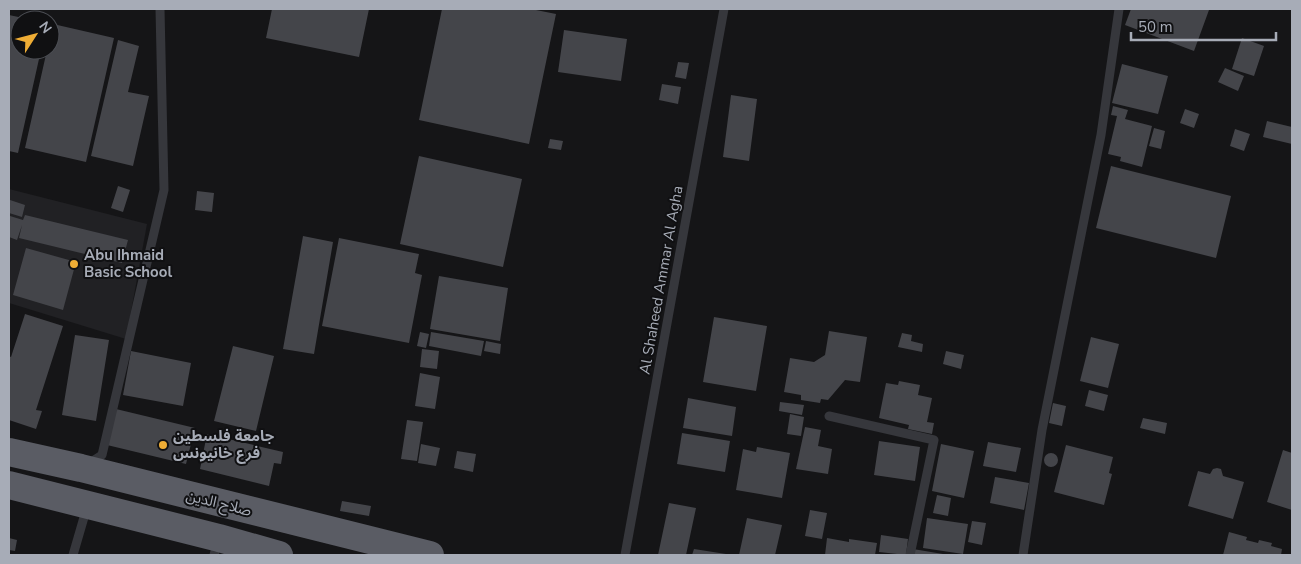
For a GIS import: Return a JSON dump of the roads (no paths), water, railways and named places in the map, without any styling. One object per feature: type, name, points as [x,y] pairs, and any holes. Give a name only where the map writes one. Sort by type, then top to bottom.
[{"type":"highway","name":"صلاح الدين","points":[[9,452],[81,468],[430,555]]},
{"type":"highway","points":[[9,486],[87,505],[216,546],[250,546],[279,555]]},
{"type":"highway","points":[[250,546],[246,534],[247,524],[261,513]]},
{"type":"lane","points":[[81,468],[102,455],[164,190],[160,9]]},
{"type":"lane","name":"Al Shaheed Ammar Al Agha","points":[[625,555],[724,9]]},
{"type":"lane","points":[[1023,555],[1042,430],[1100,135],[1119,9]]},
{"type":"lane","points":[[829,416],[934,440],[910,555]]},
{"type":"lane","points":[[73,555],[87,505]]},
{"type":"place","name":"Abu Ihmaid Basic School","points":[[74,264]]},
{"type":"place","name":"جامعة فلسطين فرع خانيونس","points":[[163,445]]}]
